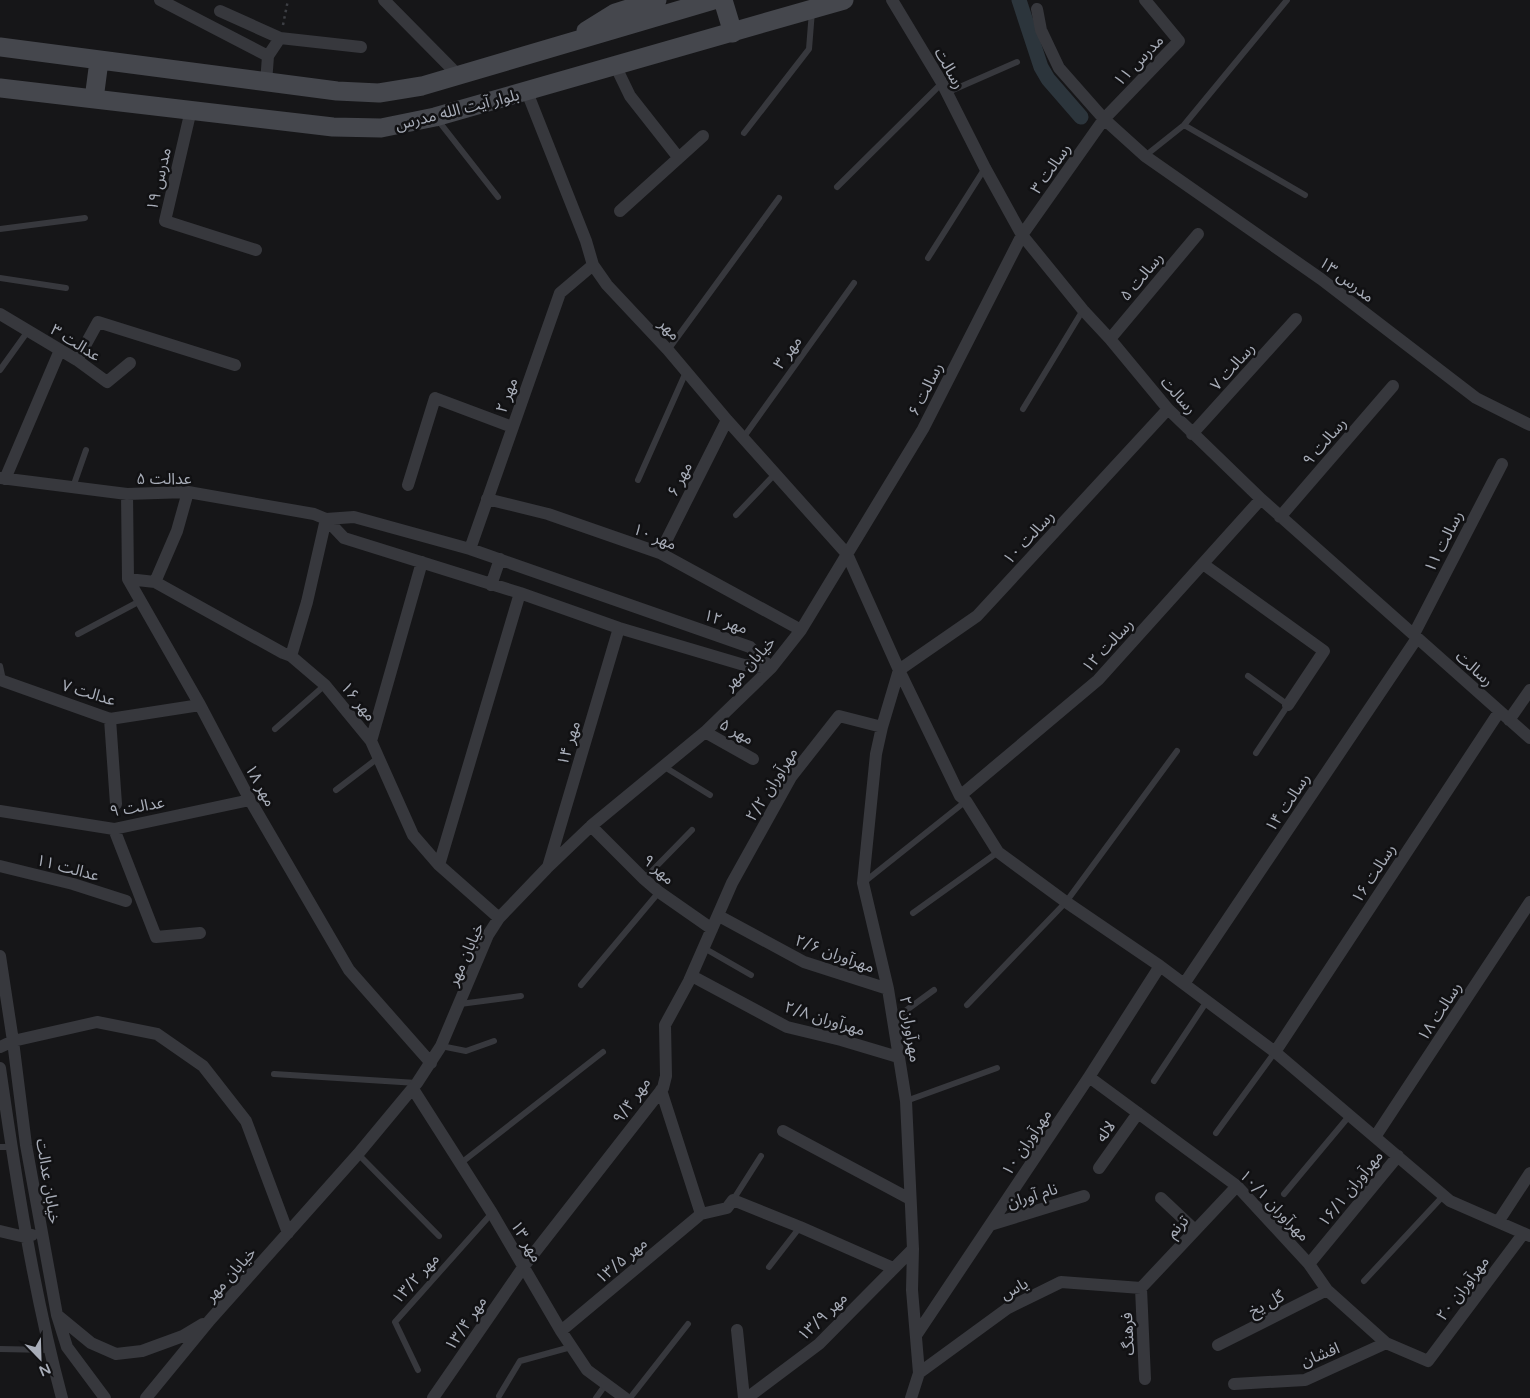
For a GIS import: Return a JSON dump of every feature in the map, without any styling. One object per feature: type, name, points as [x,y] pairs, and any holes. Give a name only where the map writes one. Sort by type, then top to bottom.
[{"type":"main road","points":[[565,44],[615,13],[657,0]]},
{"type":"main road","name":"بلوار آیت الله مدرس","points":[[0,47],[266,83],[379,94],[422,86],[714,0]]},
{"type":"main road","points":[[723,0],[733,32]]},
{"type":"main road","name":"بلوار آیت الله مدرس","points":[[0,88],[333,127],[381,128],[435,117],[527,92],[844,0]]},
{"type":"main road","points":[[94,99],[99,60]]},
{"type":"street","points":[[160,0],[268,56]]},
{"type":"street","points":[[384,0],[458,75]]},
{"type":"street","name":"رسالت","points":[[892,0],[944,88],[1022,235],[1168,409],[1280,517],[1530,738]]},
{"type":"street","name":"مدرس ۱۱","points":[[1104,119],[1179,41],[1146,0]]},
{"type":"street","name":"مدرس ۱۳","points":[[1037,3],[1041,30],[1059,68],[1104,119],[1145,156],[1321,279],[1476,398],[1530,425]]},
{"type":"street","points":[[220,11],[280,38],[361,47]]},
{"type":"street","points":[[266,83],[268,56],[280,38]]},
{"type":"street","points":[[615,65],[630,96],[678,157]]},
{"type":"street","name":"مهر","points":[[527,92],[594,265],[607,285],[668,350],[727,420],[848,554],[899,670],[963,799],[998,852]]},
{"type":"street","name":"مدرس ۱۹","points":[[191,110],[165,221],[256,250]]},
{"type":"street","name":"رسالت ۳","points":[[1022,235],[1104,119]]},
{"type":"street","points":[[620,210],[702,136]]},
{"type":"street","name":"رسالت ۵","points":[[1110,339],[1198,234]]},
{"type":"street","name":"رسالت ۶","points":[[848,554],[923,429],[1022,235]]},
{"type":"street","name":"مهر ۲","points":[[470,549],[560,293],[594,265]]},
{"type":"street","name":"عدالت ۳","points":[[0,314],[77,360],[107,382],[130,363]]},
{"type":"street","name":"رسالت ۷","points":[[1192,434],[1296,320]]},
{"type":"street","points":[[77,360],[98,322],[235,365]]},
{"type":"street","points":[[2,479],[60,350]]},
{"type":"street","name":"رسالت ۹","points":[[1280,517],[1393,386]]},
{"type":"street","points":[[408,485],[435,398],[512,427]]},
{"type":"street","name":"رسالت ۱۰","points":[[899,670],[977,616],[1168,409]]},
{"type":"street","name":"مهر ۶","points":[[660,553],[727,420]]},
{"type":"street","name":"رسالت ۱۱","points":[[1415,636],[1502,464]]},
{"type":"street","name":"عدالت ۵","points":[[2,479],[127,494],[188,492],[314,514],[326,519]]},
{"type":"street","points":[[154,582],[177,531],[188,492]]},
{"type":"street","name":"مهر ۱۸","points":[[127,494],[128,579],[200,705],[250,800],[349,970],[431,1064]]},
{"type":"street","name":"مهر ۱۰","points":[[487,499],[548,514],[660,553],[800,630]]},
{"type":"street","name":"رسالت ۱۲","points":[[963,799],[1098,680],[1261,499]]},
{"type":"street","name":"مهر ۱۲","points":[[326,519],[354,517],[470,549],[750,647],[771,668]]},
{"type":"street","points":[[326,519],[344,538],[520,593],[619,628],[744,665],[771,668]]},
{"type":"street","points":[[291,656],[307,602],[326,519]]},
{"type":"street","name":"خیابان مهر","points":[[146,1398],[210,1320],[358,1154],[415,1086],[441,1046],[488,935],[499,918],[591,826],[705,732],[771,668],[800,630],[848,554]]},
{"type":"street","points":[[492,585],[500,560]]},
{"type":"street","points":[[371,741],[422,562]]},
{"type":"street","points":[[1204,564],[1324,651],[1288,705]]},
{"type":"street","name":"مهر ۱۶","points":[[128,579],[154,582],[282,653],[291,656],[325,685],[371,741],[413,835],[439,865],[499,918]]},
{"type":"street","points":[[439,865],[520,593]]},
{"type":"street","name":"مهر ۱۴","points":[[547,868],[619,628]]},
{"type":"street","name":"رسالت ۱۴","points":[[1184,984],[1415,636]]},
{"type":"street","name":"مهرآوران ۲","points":[[899,670],[876,754],[863,883],[888,989],[906,1101],[913,1249],[912,1290],[919,1373],[911,1398]]},
{"type":"street","name":"عدالت ۷","points":[[1,680],[110,719],[200,705]]},
{"type":"street","name":"رسالت ۱۶","points":[[1275,1052],[1504,716],[1530,690]]},
{"type":"street","name":"مهرآوران ۲/۲","points":[[719,916],[732,883],[791,777],[839,716],[882,727]]},
{"type":"street","points":[[110,719],[116,804]]},
{"type":"street","name":"مهر ۵","points":[[705,732],[753,759]]},
{"type":"street","name":"عدالت ۹","points":[[0,811],[114,829],[250,800]]},
{"type":"street","name":"مهر ۹","points":[[591,826],[659,892],[712,929]]},
{"type":"street","points":[[114,829],[156,937],[200,932]]},
{"type":"street","points":[[998,852],[1066,902],[1160,966],[1275,1052],[1450,1201],[1526,1235]]},
{"type":"street","name":"عدالت ۱۱","points":[[0,866],[73,884],[126,901]]},
{"type":"street","name":"رسالت ۱۸","points":[[1375,1137],[1530,902]]},
{"type":"street","name":"مهر ۹/۴","points":[[524,1266],[661,1090],[666,1076],[665,1025],[692,976],[719,916]]},
{"type":"street","name":"مهرآوران ۲/۶","points":[[719,916],[804,962],[888,989]]},
{"type":"street","name":"خیابان عدالت","points":[[0,956],[26,1145],[57,1315],[67,1347],[105,1398]]},
{"type":"street","name":"مهرآوران ۱۰","points":[[917,1334],[1089,1077],[1160,966]]},
{"type":"street","name":"مهرآوران ۲/۸","points":[[692,976],[787,1027],[841,1040],[898,1058]]},
{"type":"street","points":[[0,1047],[13,1041],[97,1022],[157,1034],[204,1066],[246,1121],[288,1233]]},
{"type":"street","name":"خیابان عدالت","points":[[0,1068],[6,1147],[49,1350],[62,1398]]},
{"type":"street","name":"مهرآوران ۱۰/۱","points":[[1089,1077],[1237,1186],[1309,1264],[1328,1290],[1386,1343],[1428,1361]]},
{"type":"street","name":"مهر ۱۳","points":[[415,1086],[561,1331],[587,1370],[625,1398]]},
{"type":"street","points":[[661,1090],[701,1214],[727,1208],[732,1200],[893,1268]]},
{"type":"street","name":"لاله","points":[[1099,1168],[1138,1113]]},
{"type":"street","points":[[783,1131],[910,1199]]},
{"type":"street","name":"مهرآوران ۱۶/۱","points":[[1309,1264],[1398,1156]]},
{"type":"street","points":[[1498,1222],[1530,1173]]},
{"type":"street","name":"ترنم","points":[[1141,1288],[1237,1186]]},
{"type":"street","name":"نام آوران","points":[[990,1225],[1084,1196]]},
{"type":"street","points":[[1161,1198],[1196,1230]]},
{"type":"street","name":"مهر ۱۳/۵","points":[[561,1331],[701,1214]]},
{"type":"street","points":[[0,1231],[26,1236],[42,1234]]},
{"type":"street","name":"مهرآوران ۲۰","points":[[1428,1361],[1526,1235]]},
{"type":"street","name":"مهر ۱۳/۹","points":[[746,1398],[819,1344],[913,1249]]},
{"type":"street","name":"مهر ۱۳/۴","points":[[433,1398],[524,1266]]},
{"type":"street","name":"یاس","points":[[919,1373],[1008,1308],[1061,1282],[1141,1288]]},
{"type":"street","name":"فرهنگ","points":[[1141,1288],[1145,1379]]},
{"type":"street","name":"گل یخ","points":[[1218,1345],[1328,1290]]},
{"type":"street","points":[[57,1315],[91,1343],[116,1354],[142,1352],[183,1336],[210,1320]]},
{"type":"street","points":[[737,1330],[746,1398]]},
{"type":"street","name":"افشان","points":[[1234,1384],[1305,1380],[1386,1343]]},
{"type":"lane","points":[[1145,156],[1184,125],[1288,0]]},
{"type":"lane","points":[[744,133],[809,49],[812,9]]},
{"type":"lane","points":[[837,188],[944,88],[1017,62]]},
{"type":"lane","points":[[435,117],[498,197]]},
{"type":"lane","points":[[1184,125],[1305,195]]},
{"type":"lane","points":[[928,258],[985,168]]},
{"type":"lane","points":[[668,350],[779,198]]},
{"type":"lane","points":[[0,229],[85,218]]},
{"type":"lane","points":[[0,278],[66,288]]},
{"type":"lane","name":"مهر ۳","points":[[743,438],[854,282]]},
{"type":"lane","points":[[1023,409],[1083,310]]},
{"type":"lane","points":[[0,370],[28,331]]},
{"type":"lane","points":[[638,480],[686,372]]},
{"type":"lane","points":[[72,488],[86,450]]},
{"type":"lane","points":[[736,515],[775,474]]},
{"type":"lane","points":[[78,634],[140,601]]},
{"type":"lane","points":[[0,666],[1,680]]},
{"type":"lane","points":[[1248,676],[1288,705],[1256,753]]},
{"type":"lane","points":[[274,729],[325,685]]},
{"type":"lane","points":[[968,1005],[1066,902],[1177,751]]},
{"type":"lane","points":[[336,790],[379,757]]},
{"type":"lane","points":[[663,766],[710,795]]},
{"type":"lane","points":[[863,883],[963,799]]},
{"type":"lane","points":[[644,879],[692,830]]},
{"type":"lane","points":[[913,913],[998,852]]},
{"type":"lane","points":[[581,985],[659,892]]},
{"type":"lane","points":[[704,948],[751,975]]},
{"type":"lane","points":[[893,1020],[934,990]]},
{"type":"lane","points":[[460,1004],[521,996]]},
{"type":"lane","points":[[1154,1080],[1208,1001]]},
{"type":"lane","points":[[441,1046],[466,1051],[494,1041]]},
{"type":"lane","points":[[461,1163],[603,1052]]},
{"type":"lane","points":[[1216,1133],[1275,1052]]},
{"type":"lane","points":[[906,1101],[997,1068]]},
{"type":"lane","points":[[274,1074],[415,1086]]},
{"type":"lane","points":[[1284,1194],[1350,1115]]},
{"type":"lane","points":[[358,1154],[439,1236]]},
{"type":"lane","points":[[732,1200],[761,1156]]},
{"type":"lane","points":[[1364,1281],[1444,1195]]},
{"type":"lane","name":"مهر ۱۳/۲","points":[[418,1370],[395,1322],[492,1213]]},
{"type":"lane","points":[[769,1267],[800,1228]]},
{"type":"lane","points":[[630,1398],[688,1324]]},
{"type":"lane","points":[[499,1396],[520,1361],[572,1347]]},
{"type":"lane","points":[[0,1349],[49,1350]]},
{"type":"lane","points":[[596,1398],[606,1384]]},
{"type":"path","points":[[280,38],[288,0]]},
{"type":"waterway","points":[[1019,0],[1041,67],[1048,79],[1081,117]]}]
